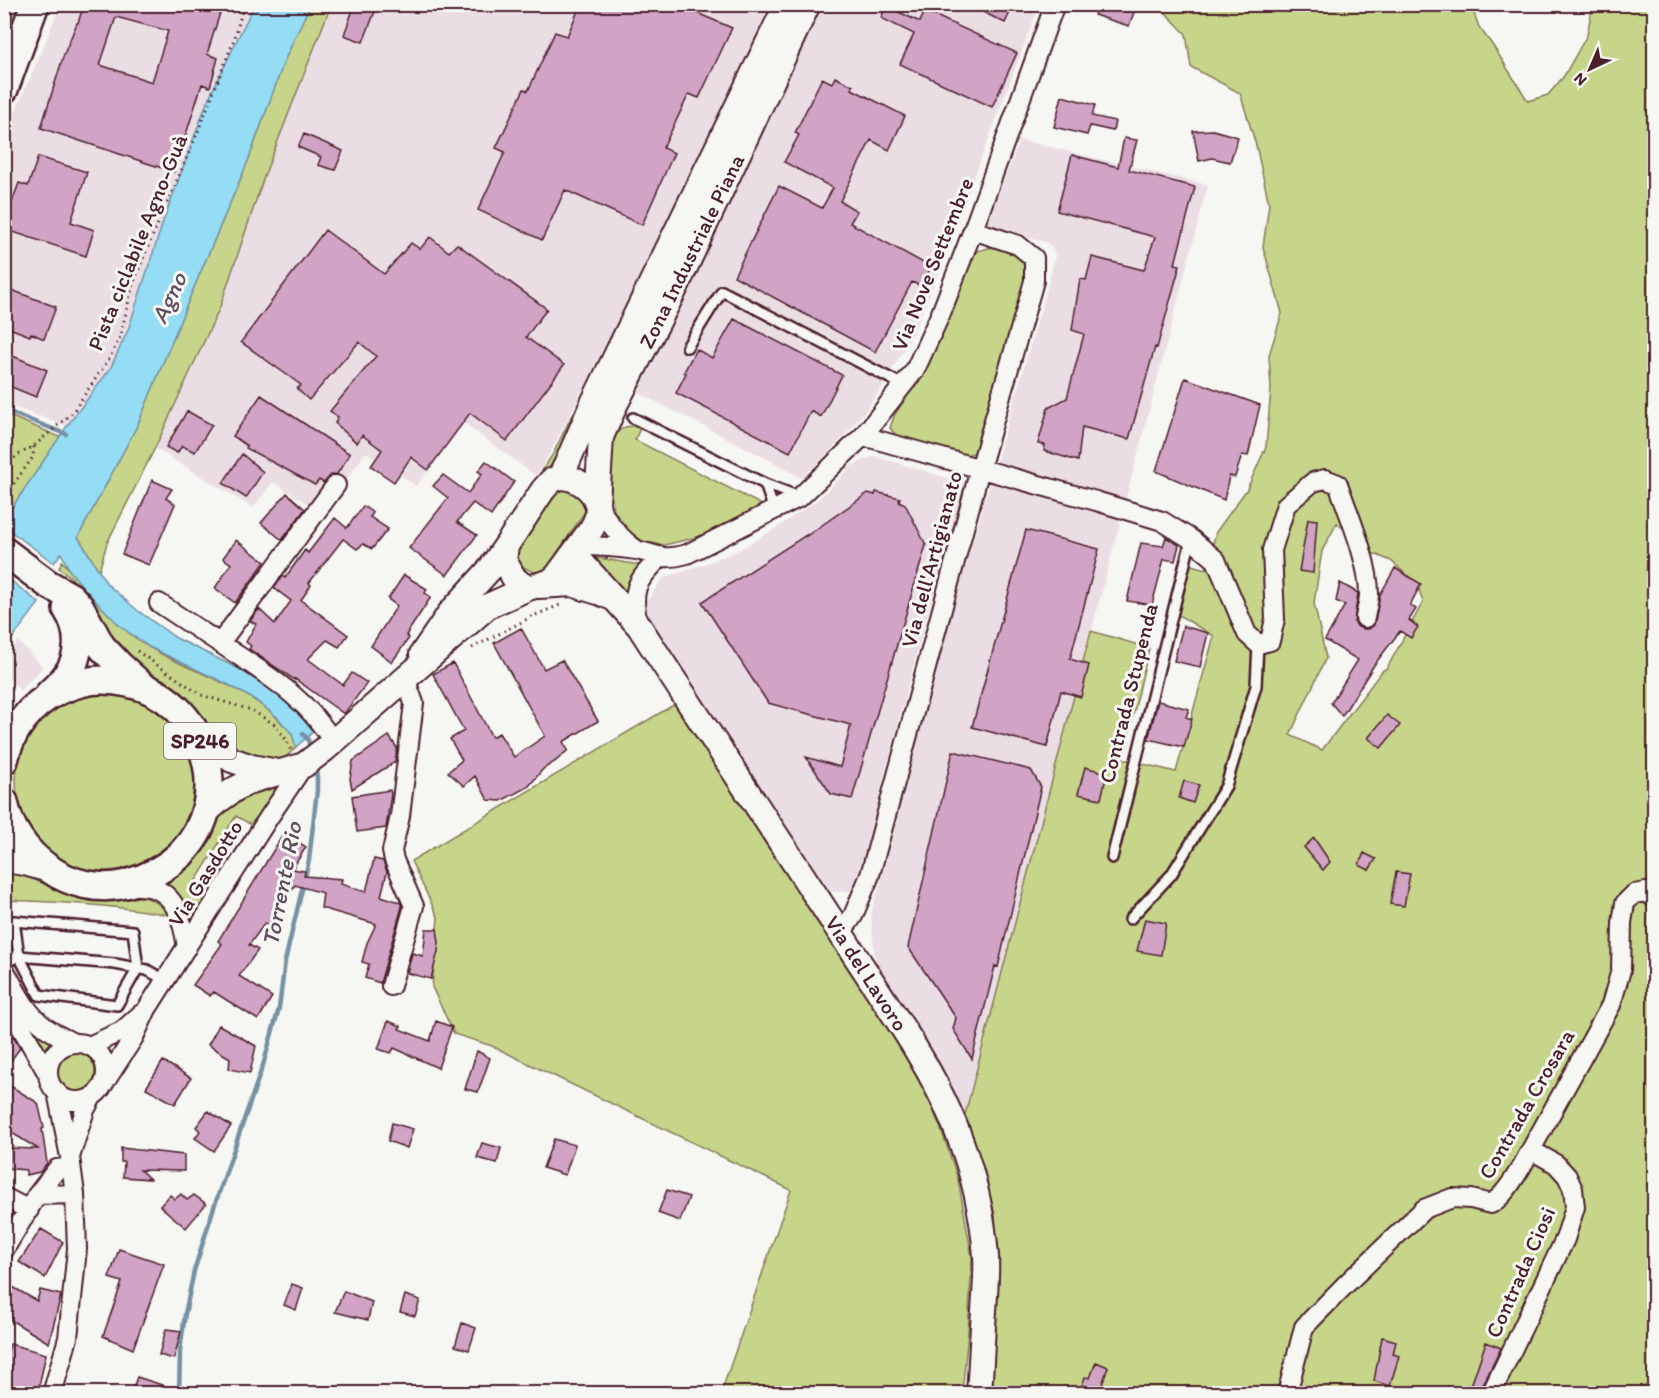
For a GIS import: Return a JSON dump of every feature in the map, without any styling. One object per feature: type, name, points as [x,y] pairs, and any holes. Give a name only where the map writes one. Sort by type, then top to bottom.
[{"type":"main road","points":[[4,88],[35,4]]},
{"type":"main road","name":"Zona Industriale Piana","points":[[560,477],[592,405],[787,4]]},
{"type":"main road","name":"Zona Industriale Piana","points":[[532,587],[549,582],[556,577],[577,550],[596,519],[601,437],[608,423],[626,409],[676,287],[808,4]]},
{"type":"main road","points":[[405,678],[450,613],[490,569],[543,490],[551,482],[560,477],[578,481],[586,487],[597,503]]},
{"type":"main road","points":[[506,546],[504,560],[508,569],[520,584],[532,587]]},
{"type":"main road","name":"Via del Lavoro","points":[[577,550],[598,583],[639,627],[927,1066],[946,1104],[969,1163],[977,1193],[986,1257],[979,1394]]},
{"type":"main road","points":[[4,551],[48,584]]},
{"type":"main road","name":"SP246","points":[[48,584],[70,597],[80,607],[101,646],[142,686]]},
{"type":"main road","name":"SP246","points":[[4,760],[13,736],[22,721],[67,675],[74,661],[78,640],[74,620],[48,584]]},
{"type":"main road","name":"Via del Lavoro","points":[[532,587],[572,584],[601,593],[617,601]]},
{"type":"main road","points":[[205,813],[235,789],[329,746],[488,606],[532,587]]},
{"type":"main road","name":"SP246","points":[[4,802],[18,837],[33,857],[53,872],[80,883],[94,885],[123,885],[145,879],[165,868],[182,853],[205,813],[209,786],[207,759],[197,734],[183,713],[164,697],[142,686],[109,679],[76,683],[40,702]]},
{"type":"main road","points":[[4,717],[16,716],[40,702]]},
{"type":"main road","points":[[197,734],[232,760],[252,767],[292,764]]},
{"type":"main road","points":[[11,863],[53,872]]},
{"type":"street","name":"Via Nove Settembre","points":[[577,550],[606,546],[637,550],[660,558],[675,558],[687,554],[800,497],[863,436],[915,370],[973,230],[1055,4]]},
{"type":"street","name":"Via dell'Artigianato","points":[[841,933],[853,916],[870,876],[980,469],[1034,281],[1034,258],[1018,245],[973,230]]},
{"type":"street","points":[[863,436],[1162,521],[1191,539],[1216,560],[1247,634],[1258,644],[1270,641],[1275,619],[1272,550],[1286,505],[1313,482],[1325,479],[1338,484],[1354,529],[1366,571],[1369,595],[1365,618]]},
{"type":"street","points":[[220,643],[336,485]]},
{"type":"street","name":"Via Nove Settembre","points":[[597,503],[617,534],[637,550]]},
{"type":"street","points":[[639,627],[634,603],[638,582],[660,558]]},
{"type":"street","points":[[159,603],[283,686],[312,712],[325,728],[329,746]]},
{"type":"street","points":[[392,986],[414,906],[392,851],[400,816],[414,703],[405,678]]},
{"type":"street","name":"Via Gasdotto","points":[[97,1091],[134,1037],[147,1008],[268,818],[292,764]]},
{"type":"street","points":[[123,885],[150,887],[165,894],[177,908],[187,947]]},
{"type":"street","name":"Contrada Crosara","points":[[1287,1394],[1304,1327],[1424,1209],[1452,1198],[1471,1199],[1491,1204],[1508,1188],[1611,1005],[1621,970],[1622,923],[1625,903],[1634,894],[1646,892],[1654,898]]},
{"type":"street","points":[[4,969],[35,1019],[46,1028],[97,1051],[106,1067],[106,1077],[85,1110],[70,1162],[57,1169],[33,1202],[4,1250]]},
{"type":"street","points":[[4,998],[57,1092],[64,1098],[74,1101],[83,1100],[97,1091]]},
{"type":"street","name":"Via Gasdotto","points":[[81,1044],[122,1031],[147,1008]]},
{"type":"street","points":[[48,1074],[52,1057],[58,1050],[65,1046],[81,1044]]},
{"type":"street","points":[[52,1394],[68,1338],[77,1249],[75,1194],[57,1092]]},
{"type":"street","name":"Contrada Ciosi","points":[[1491,1394],[1565,1239],[1575,1208],[1573,1189],[1568,1176],[1556,1164],[1531,1150]]},
{"type":"street","points":[[4,1197],[33,1202],[75,1194]]},
{"type":"lane","points":[[687,347],[722,291],[903,385]]},
{"type":"lane","points":[[626,409],[765,484],[800,497]]},
{"type":"lane","points":[[765,484],[774,510]]},
{"type":"lane","name":"Contrada Stupenda","points":[[1112,858],[1191,539]]},
{"type":"lane","points":[[1130,919],[1171,874],[1226,786],[1256,686],[1258,644]]},
{"type":"lane","points":[[14,921],[133,931],[138,968],[117,1005],[39,995],[19,956],[14,921]]},
{"type":"lane","points":[[4,963],[19,956],[115,964],[147,970],[165,980]]},
{"type":"path","name":"Pista ciclabile Agno-Guà","points":[[4,500],[33,457],[34,446],[72,413],[110,358],[120,337],[133,284],[202,124],[235,37],[244,4]]},
{"type":"path","points":[[4,473],[16,456],[34,446]]},
{"type":"path","points":[[470,649],[532,616],[563,604]]},
{"type":"path","points":[[129,645],[201,694],[251,710],[274,724],[288,742],[292,764]]},
{"type":"shaded area","points":[[5,5],[25,5],[5,56]]},
{"type":"shaded area","points":[[60,5],[254,5],[207,102],[163,222],[128,330],[110,369],[67,426],[5,404],[4,138]]},
{"type":"shaded area","points":[[331,5],[771,5],[628,312],[611,336],[536,476],[464,423],[416,486],[366,452],[323,513],[273,482],[253,508],[155,448],[220,307],[265,174]]},
{"type":"shaded area","points":[[823,5],[1039,5],[932,289],[912,335],[883,386],[865,411],[847,433],[801,478],[635,391],[678,310]]},
{"type":"shaded area","points":[[1020,140],[1208,185],[963,1122],[935,1055],[875,960],[871,915],[944,639],[1055,255],[1052,247],[1046,242],[985,228]]},
{"type":"shaded area","points":[[874,456],[967,484],[922,633],[863,858],[852,891],[831,892],[756,786],[644,612],[647,601],[663,578],[737,551],[819,499],[851,466]]},
{"type":"shaded area","points":[[18,641],[43,667],[20,690],[4,674],[5,655]]},
{"type":"green space","points":[[310,5],[331,5],[265,174],[220,307],[155,448],[107,543],[99,571],[78,537],[138,424],[248,161],[285,59]]},
{"type":"green space","points":[[1154,5],[1471,5],[1479,27],[1528,101],[1548,95],[1564,76],[1587,35],[1592,9],[1596,5],[1654,5],[1654,1393],[989,1393],[999,1270],[995,1215],[972,1136],[963,1122],[1091,631],[1149,648],[1123,759],[1176,772],[1214,636],[1170,610],[1180,562],[1206,569],[1216,532],[1247,489],[1266,447],[1271,389],[1269,355],[1282,313],[1263,247],[1269,204],[1256,145],[1240,93],[1191,67],[1186,34],[1159,6]],"holes":[[[1337,523],[1370,552],[1391,561],[1417,584],[1423,602],[1387,668],[1382,671],[1322,750],[1290,735],[1326,658],[1314,603],[1322,551]]]},
{"type":"green space","points":[[993,247],[1021,260],[1026,279],[979,447],[973,453],[964,456],[899,439],[890,428],[894,416],[916,382],[968,265],[977,251]]},
{"type":"green space","points":[[5,414],[60,437],[5,518]]},
{"type":"green space","points":[[571,417],[574,429],[556,465],[540,474],[553,454]]},
{"type":"green space","points":[[625,427],[640,428],[635,440],[764,506],[705,535],[665,545],[644,542],[628,531],[615,516],[609,482],[610,441]]},
{"type":"green space","points":[[562,489],[572,490],[584,499],[586,510],[547,568],[534,572],[523,567],[518,560],[518,544],[554,493]]},
{"type":"green space","points":[[598,558],[646,566],[627,596],[589,559]]},
{"type":"green space","points":[[62,561],[124,629],[149,647],[253,699],[289,730],[296,747],[284,759],[254,762],[208,728],[192,702],[177,690],[129,663],[71,577],[59,568]]},
{"type":"green space","points":[[105,693],[139,700],[168,719],[187,748],[194,782],[187,816],[168,845],[139,864],[105,871],[71,864],[42,845],[23,816],[16,782],[23,748],[42,719],[71,700]]},
{"type":"green space","points":[[675,704],[915,1067],[941,1129],[958,1179],[972,1257],[962,1393],[721,1393],[791,1190],[492,1046],[454,1034],[432,987],[438,917],[411,861]]},
{"type":"green space","points":[[282,786],[266,808],[250,824],[236,816],[190,890],[203,901],[189,925],[159,884],[219,812],[236,798],[261,789]]},
{"type":"green space","points":[[12,873],[27,876],[61,892],[79,897],[100,899],[143,897],[155,902],[169,915],[87,904],[5,900],[5,876]]},
{"type":"green space","points":[[25,1021],[59,1045],[51,1049],[47,1061]]},
{"type":"green space","points":[[75,1052],[83,1053],[89,1058],[94,1064],[94,1080],[89,1086],[83,1091],[75,1092],[67,1091],[61,1086],[56,1080],[55,1072],[56,1064],[61,1058],[67,1053]]},
{"type":"water","name":"Agno","points":[[254,5],[310,5],[285,59],[248,161],[138,424],[78,537],[107,584],[137,610],[176,638],[239,669],[272,690],[295,709],[313,732],[296,747],[292,734],[277,717],[255,700],[149,647],[120,626],[70,571],[61,553],[54,563],[5,527],[5,518],[67,426],[110,369],[128,330],[163,222],[207,102]]},
{"type":"water","points":[[5,576],[39,603],[4,648]]},
{"type":"building","points":[[84,4],[190,4],[220,13],[207,54],[218,58],[210,87],[202,84],[174,172],[41,128],[64,54]],"holes":[[[116,17],[168,31],[152,82],[100,65]]]},
{"type":"building","points":[[355,4],[378,4],[363,42],[344,35]]},
{"type":"building","points":[[581,4],[676,4],[732,28],[699,98],[689,94],[663,148],[674,153],[642,225],[565,190],[542,240],[478,210],[505,152],[496,148],[524,89],[528,91],[555,32],[567,36]]},
{"type":"building","points":[[967,4],[1014,4],[1005,23]]},
{"type":"building","points":[[1098,4],[1137,4],[1129,26],[1094,15]]},
{"type":"building","points":[[886,6],[920,22],[925,11],[1017,53],[992,107],[900,64],[914,34],[881,18]]},
{"type":"building","points":[[835,77],[853,86],[852,89],[905,116],[889,150],[871,140],[840,201],[857,211],[850,223],[931,267],[921,286],[912,282],[875,352],[734,276],[779,186],[822,208],[833,188],[784,162],[799,135],[795,133],[822,78],[832,83]]},
{"type":"building","points":[[1062,96],[1095,105],[1092,116],[1115,121],[1113,131],[1090,126],[1087,135],[1054,127]]},
{"type":"building","points":[[1213,130],[1238,137],[1230,162],[1212,158],[1199,161],[1193,131]]},
{"type":"building","points":[[304,134],[343,151],[335,170],[318,165],[321,157],[298,147]]},
{"type":"building","points":[[1124,138],[1137,140],[1129,170],[1195,187],[1175,264],[1180,265],[1129,439],[1082,427],[1078,461],[1044,451],[1045,445],[1038,444],[1048,408],[1067,398],[1084,334],[1072,330],[1080,279],[1086,280],[1092,257],[1144,270],[1155,237],[1057,211],[1072,155],[1118,167]]},
{"type":"building","points":[[38,157],[87,172],[71,222],[94,230],[86,256],[4,229],[19,183],[28,186]]},
{"type":"building","points":[[325,230],[384,274],[411,243],[420,249],[430,237],[449,252],[457,244],[547,309],[526,337],[564,365],[507,441],[470,413],[428,470],[411,457],[394,482],[371,466],[382,450],[362,435],[357,443],[335,423],[338,417],[330,411],[376,356],[359,342],[309,400],[297,389],[301,385],[241,342]]},
{"type":"building","points":[[9,289],[56,307],[44,339],[4,326],[4,302]]},
{"type":"building","points":[[734,319],[842,375],[821,417],[811,411],[790,452],[676,393],[696,349],[712,358]]},
{"type":"building","points":[[10,355],[47,370],[36,397],[4,384],[4,362]]},
{"type":"building","points":[[1185,378],[1260,405],[1248,456],[1242,455],[1235,477],[1229,476],[1224,500],[1156,471]]},
{"type":"building","points":[[261,395],[350,454],[337,474],[331,475],[324,483],[319,480],[315,485],[246,448],[247,446],[233,436]]},
{"type":"building","points":[[187,411],[212,425],[195,452],[182,446],[177,453],[166,447]]},
{"type":"building","points":[[242,454],[263,472],[246,498],[223,483]]},
{"type":"building","points":[[486,461],[514,482],[491,516],[473,503],[457,522],[477,535],[447,575],[409,548],[448,498],[433,486],[443,475],[468,493],[482,474],[478,471]]},
{"type":"building","points":[[152,480],[172,489],[166,498],[175,504],[149,565],[122,554]]},
{"type":"building","points":[[876,492],[900,498],[899,501],[905,504],[926,545],[852,799],[831,794],[806,757],[840,767],[851,725],[768,703],[702,602],[806,535],[805,537],[868,493],[875,495]]},
{"type":"building","points":[[287,493],[305,509],[282,540],[261,523]]},
{"type":"building","points":[[363,506],[373,513],[370,517],[388,529],[372,549],[363,544],[357,549],[343,539],[309,583],[311,585],[301,600],[348,635],[339,647],[327,640],[308,659],[343,685],[352,673],[367,683],[344,714],[249,649],[251,646],[246,642],[256,624],[250,621],[259,609],[275,624],[291,601],[274,588],[283,576],[285,578],[305,550],[308,553],[335,518],[347,528]]},
{"type":"building","points":[[1308,519],[1317,520],[1313,573],[1299,571]]},
{"type":"building","points":[[1026,530],[1099,549],[1070,659],[1089,665],[1081,697],[1061,691],[1047,747],[972,727]]},
{"type":"building","points":[[1166,537],[1179,545],[1175,561],[1164,559],[1152,605],[1127,601],[1141,543],[1163,546]]},
{"type":"building","points":[[236,540],[265,562],[235,603],[215,588],[231,564],[223,558]]},
{"type":"building","points":[[1395,568],[1421,584],[1410,605],[1416,609],[1409,620],[1418,627],[1411,638],[1400,631],[1374,665],[1342,716],[1331,703],[1358,660],[1325,640],[1345,605],[1336,601],[1340,583],[1358,593],[1354,622],[1358,627],[1369,629],[1374,625],[1380,595]]},
{"type":"building","points":[[404,575],[427,589],[425,593],[431,597],[406,635],[409,638],[392,662],[371,646],[397,606],[388,599]]},
{"type":"building","points":[[1183,626],[1208,633],[1200,667],[1174,661]]},
{"type":"building","points":[[521,628],[544,669],[562,660],[598,721],[563,742],[568,750],[543,769],[529,786],[501,801],[488,800],[475,776],[464,786],[448,772],[462,760],[450,739],[464,731],[433,674],[453,663],[492,737],[499,733],[514,757],[545,736],[494,643]]},
{"type":"building","points":[[1158,701],[1189,709],[1186,717],[1192,719],[1184,747],[1148,739]]},
{"type":"building","points":[[1387,715],[1400,725],[1381,748],[1368,738]]},
{"type":"building","points":[[389,736],[397,748],[395,762],[352,789],[350,779],[353,761]]},
{"type":"building","points":[[953,751],[1031,770],[1041,787],[998,967],[995,966],[972,1059],[953,1029],[956,1018],[908,947]]},
{"type":"building","points":[[1085,767],[1107,773],[1101,799],[1078,794]]},
{"type":"building","points":[[1184,781],[1199,785],[1193,803],[1179,798]]},
{"type":"building","points":[[390,790],[386,828],[357,832],[352,796]]},
{"type":"building","points":[[284,833],[306,847],[292,869],[305,871],[304,876],[342,879],[341,884],[366,892],[374,859],[383,861],[387,872],[381,896],[400,902],[402,907],[380,983],[365,978],[369,964],[362,962],[367,943],[376,924],[321,908],[323,893],[295,885],[269,925],[265,923],[249,945],[258,950],[239,976],[272,997],[258,1020],[214,992],[210,996],[193,985],[222,944],[218,941]]},
{"type":"building","points":[[1314,838],[1330,862],[1323,870],[1304,847]]},
{"type":"building","points":[[1364,853],[1376,859],[1369,870],[1359,865]]},
{"type":"building","points":[[1396,872],[1410,874],[1404,906],[1390,904]]},
{"type":"building","points":[[1145,919],[1166,923],[1161,955],[1137,951]]},
{"type":"building","points":[[426,929],[437,929],[439,942],[431,979],[407,973],[412,953],[423,956]]},
{"type":"building","points":[[4,1021],[20,1048],[4,1070]]},
{"type":"building","points":[[388,1021],[401,1026],[399,1029],[430,1041],[436,1021],[452,1027],[438,1068],[394,1048],[391,1053],[378,1049]]},
{"type":"building","points":[[219,1025],[256,1046],[250,1073],[229,1069],[230,1058],[208,1045]]},
{"type":"building","points":[[477,1051],[490,1058],[478,1092],[465,1089]]},
{"type":"building","points":[[163,1061],[191,1078],[175,1104],[146,1088]]},
{"type":"building","points":[[4,1082],[38,1103],[44,1128],[42,1129],[47,1163],[40,1172],[26,1175],[26,1170],[4,1168],[4,1148],[38,1149],[4,1128]]},
{"type":"building","points":[[208,1111],[231,1126],[214,1151],[195,1138],[200,1131],[196,1127]]},
{"type":"building","points":[[392,1123],[413,1129],[407,1148],[388,1141]]},
{"type":"building","points":[[554,1139],[575,1145],[565,1175],[543,1168]]},
{"type":"building","points":[[482,1143],[501,1148],[497,1163],[477,1158]]},
{"type":"building","points":[[121,1148],[184,1155],[184,1171],[140,1170],[150,1179],[123,1177],[124,1162],[121,1162]]},
{"type":"building","points":[[667,1190],[689,1197],[680,1221],[658,1213]]},
{"type":"building","points":[[181,1194],[187,1200],[194,1195],[206,1204],[186,1228],[160,1206],[170,1195],[175,1199]]},
{"type":"building","points":[[41,1229],[63,1242],[45,1278],[19,1262]]},
{"type":"building","points":[[119,1249],[164,1264],[133,1349],[103,1336],[122,1282],[109,1278]]},
{"type":"building","points":[[4,1282],[37,1301],[40,1290],[61,1295],[49,1343],[4,1316]]},
{"type":"building","points":[[292,1284],[303,1288],[296,1310],[284,1305]]},
{"type":"building","points":[[344,1291],[372,1302],[368,1320],[335,1312]]},
{"type":"building","points":[[405,1295],[420,1300],[415,1316],[400,1312]]},
{"type":"building","points":[[462,1323],[476,1328],[469,1350],[455,1346]]},
{"type":"building","points":[[166,1329],[181,1331],[174,1359],[159,1355]]},
{"type":"building","points":[[1382,1337],[1396,1341],[1393,1354],[1399,1356],[1390,1386],[1374,1381]]},
{"type":"building","points":[[1486,1342],[1501,1348],[1481,1389],[1471,1386]]},
{"type":"building","points":[[10,1344],[46,1354],[38,1391],[4,1384],[4,1365]]},
{"type":"building","points":[[1096,1362],[1108,1367],[1099,1394],[1079,1394],[1085,1377],[1090,1378]]},
{"type":"building","points":[[137,1377],[181,1391],[181,1394],[131,1394]]},
{"type":"waterway","points":[[4,410],[66,434]]},
{"type":"waterway","name":"Torrente Rio","points":[[303,734],[311,750]]},
{"type":"waterway","name":"Torrente Rio","points":[[179,1394],[180,1351],[194,1271],[264,1062],[279,1008],[285,961],[309,860],[317,790],[315,767]]}]
